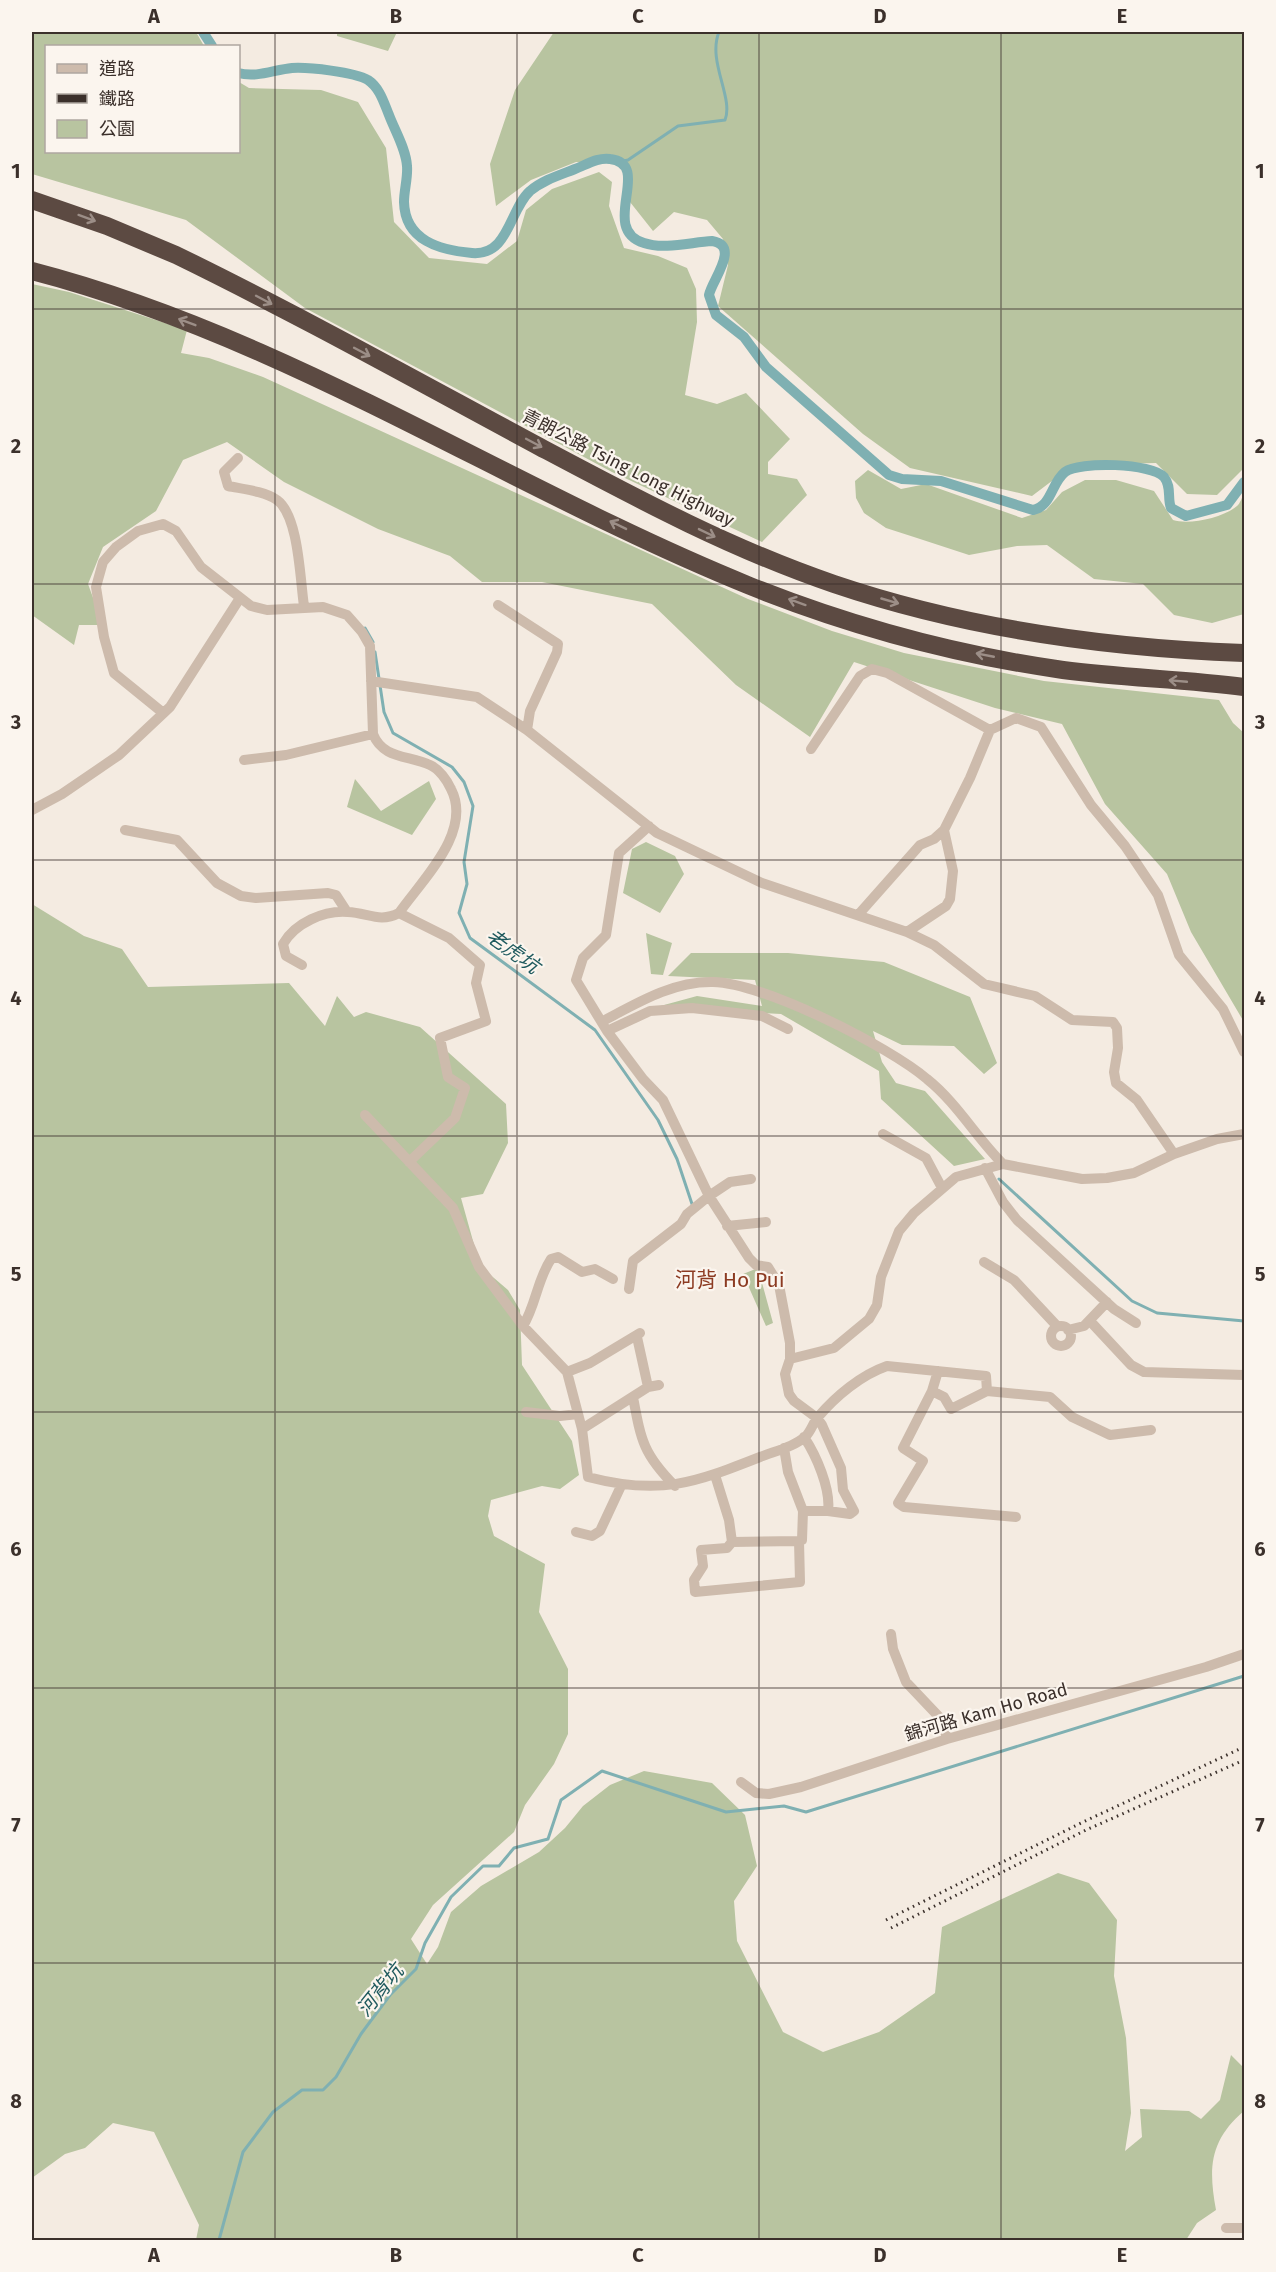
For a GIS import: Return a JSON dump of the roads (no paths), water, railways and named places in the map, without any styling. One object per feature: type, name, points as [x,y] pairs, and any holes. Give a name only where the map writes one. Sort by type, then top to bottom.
[{"type":"highway","name":"青朗公路 Tsing Long Highway","points":[[32,200],[107,226],[176,255],[662,511],[718,538],[808,575],[933,613],[1029,633],[1155,649],[1245,653]]},
{"type":"highway","points":[[36,272],[133,302],[233,340],[653,542],[750,586],[831,615],[971,652],[1063,670],[1245,687]]},
{"type":"street","points":[[238,458],[224,472],[228,486],[278,501],[289,517],[294,532],[304,606]]},
{"type":"street","points":[[162,712],[120,678],[112,668],[96,587],[98,573],[106,557],[138,531],[168,525],[178,533],[201,567],[251,606],[267,610],[304,606],[323,607],[347,615],[370,646],[373,681],[373,734],[377,744],[386,752],[432,766],[446,779],[456,798],[456,822],[446,846],[399,913],[389,918],[377,919],[348,912],[327,915],[294,929],[282,948],[286,956],[302,965]]},
{"type":"street","points":[[32,810],[62,794],[119,755],[179,695],[240,598]]},
{"type":"street","points":[[498,605],[558,644],[557,652],[530,711],[527,730]]},
{"type":"street","points":[[811,749],[860,676],[872,669],[887,673],[990,730]]},
{"type":"street","points":[[373,681],[477,697],[527,730],[649,826],[762,883],[907,932],[939,947],[984,984],[1035,996],[1072,1020],[1115,1024],[1118,1048],[1114,1075],[1116,1083],[1137,1100],[1174,1154]]},
{"type":"street","points":[[858,915],[920,845],[934,839],[944,830],[970,778],[990,730],[1016,718],[1041,727],[1091,805],[1125,846],[1158,895],[1179,955],[1223,1009],[1245,1052]]},
{"type":"street","points":[[244,760],[286,755],[373,734]]},
{"type":"street","points":[[649,826],[620,853],[606,935],[583,958],[576,980],[643,1079],[663,1100],[709,1196],[727,1226],[752,1262],[768,1267],[776,1276],[789,1335],[790,1359],[785,1374],[791,1398],[817,1418],[841,1468],[843,1490],[854,1511],[846,1514],[803,1510]]},
{"type":"street","points":[[125,830],[177,840],[217,884],[241,896],[256,898],[328,893],[336,895],[348,912]]},
{"type":"street","points":[[907,932],[946,906],[950,899],[953,871],[944,830]]},
{"type":"street","points":[[399,913],[449,938],[480,965],[476,983],[486,1021],[440,1038],[448,1077],[465,1088],[455,1118],[409,1162]]},
{"type":"street","points":[[605,1026],[679,986],[712,982],[743,985],[833,1023],[878,1046],[927,1078],[955,1106],[980,1140],[1003,1164]]},
{"type":"street","points":[[605,1026],[650,1011],[693,1008],[736,1011],[762,1016],[788,1029]]},
{"type":"street","points":[[365,1115],[453,1208],[479,1267],[523,1326],[567,1372],[582,1429],[588,1477],[621,1486],[675,1486],[715,1475],[784,1448],[804,1437],[817,1418],[851,1386],[877,1369],[895,1365],[986,1376],[987,1391]]},
{"type":"street","points":[[883,1134],[926,1158],[942,1188]]},
{"type":"street","points":[[790,1359],[834,1348],[870,1319],[877,1305],[881,1276],[895,1237],[909,1217],[956,1177],[1003,1164],[1074,1178],[1096,1179],[1134,1173],[1174,1154],[1217,1139],[1245,1134]]},
{"type":"street","points":[[985,1168],[1002,1202],[1017,1220],[1107,1302],[1136,1323]]},
{"type":"street","points":[[629,1289],[633,1261],[681,1224],[687,1214],[709,1196],[730,1182],[751,1179]]},
{"type":"street","points":[[727,1226],[766,1222]]},
{"type":"street","points":[[523,1326],[531,1311],[539,1278],[551,1259],[558,1257],[582,1272],[595,1269],[613,1279]]},
{"type":"street","points":[[984,1262],[1014,1280],[1063,1328],[1084,1326],[1107,1302]]},
{"type":"street","points":[[1090,1321],[1131,1365],[1144,1372],[1245,1375]]},
{"type":"street","points":[[567,1372],[590,1363],[638,1335],[654,1386],[582,1429]]},
{"type":"street","points":[[938,1371],[932,1391],[903,1448],[924,1461],[898,1503],[904,1507],[1016,1517]]},
{"type":"street","points":[[932,1391],[944,1396],[951,1409],[987,1391],[1050,1397],[1072,1417],[1110,1435],[1150,1430]]},
{"type":"street","points":[[633,1397],[643,1444],[650,1460],[675,1486]]},
{"type":"street","points":[[526,1412],[561,1416],[578,1414]]},
{"type":"street","points":[[804,1437],[811,1448],[828,1500],[828,1511]]},
{"type":"street","points":[[715,1475],[729,1520],[732,1542],[727,1548],[701,1550],[703,1566],[694,1580],[695,1592],[800,1582],[799,1541],[801,1540],[803,1510],[788,1472],[784,1448]]},
{"type":"street","points":[[576,1532],[592,1536],[600,1531],[621,1486]]},
{"type":"street","points":[[732,1542],[799,1541]]},
{"type":"street","points":[[891,1634],[892,1649],[906,1682],[942,1720],[947,1739]]},
{"type":"street","name":"錦河路 Kam Ho Road","points":[[741,1782],[756,1793],[783,1791],[947,1739],[1206,1667],[1245,1654]]},
{"type":"street","points":[[1226,2228],[1245,2228]]},
{"type":"waterway","points":[[203,32],[211,45]]},
{"type":"waterway","points":[[619,162],[628,160],[678,126],[725,120],[726,101],[716,55],[719,32]]},
{"type":"waterway","points":[[240,73],[252,75],[292,68],[309,68],[353,75],[372,83],[381,96],[405,153],[407,170],[404,202],[411,226],[426,241],[448,249],[472,253],[484,252],[501,240],[523,199],[535,187],[597,160],[610,159],[622,163],[627,172],[628,184],[625,225],[631,236],[644,243],[660,246],[712,241],[720,244],[725,256],[709,295],[716,315],[744,337],[766,367],[889,475],[902,479],[941,481],[1033,510],[1044,504],[1060,477],[1073,468],[1099,465],[1131,466],[1157,472],[1164,477],[1168,485],[1171,508],[1186,516],[1227,505],[1244,482]]},
{"type":"waterway","name":"老虎坑","points":[[365,628],[373,642]]},
{"type":"waterway","name":"老虎坑","points":[[375,652],[384,712],[393,733],[452,767],[464,782],[473,806],[464,862],[467,884],[459,913],[470,938],[595,1030],[658,1120],[677,1159],[692,1204]]},
{"type":"waterway","points":[[999,1179],[1132,1301],[1157,1313],[1244,1321]]},
{"type":"waterway","name":"河背坑","points":[[219,2240],[243,2152],[273,2112],[302,2090],[323,2090],[336,2077],[361,2034],[390,1995],[416,1969],[425,1943],[451,1897],[483,1866],[499,1866],[514,1848],[548,1839],[561,1800],[602,1771],[726,1812],[784,1806],[806,1812],[1244,1676]]},
{"type":"railway","points":[[886,1920],[1083,1822],[1244,1747]]},
{"type":"railway","points":[[891,1928],[1086,1830],[1244,1760]]},
{"type":"district","name":"河背 Ho Pui","points":[[730,1280]]}]
